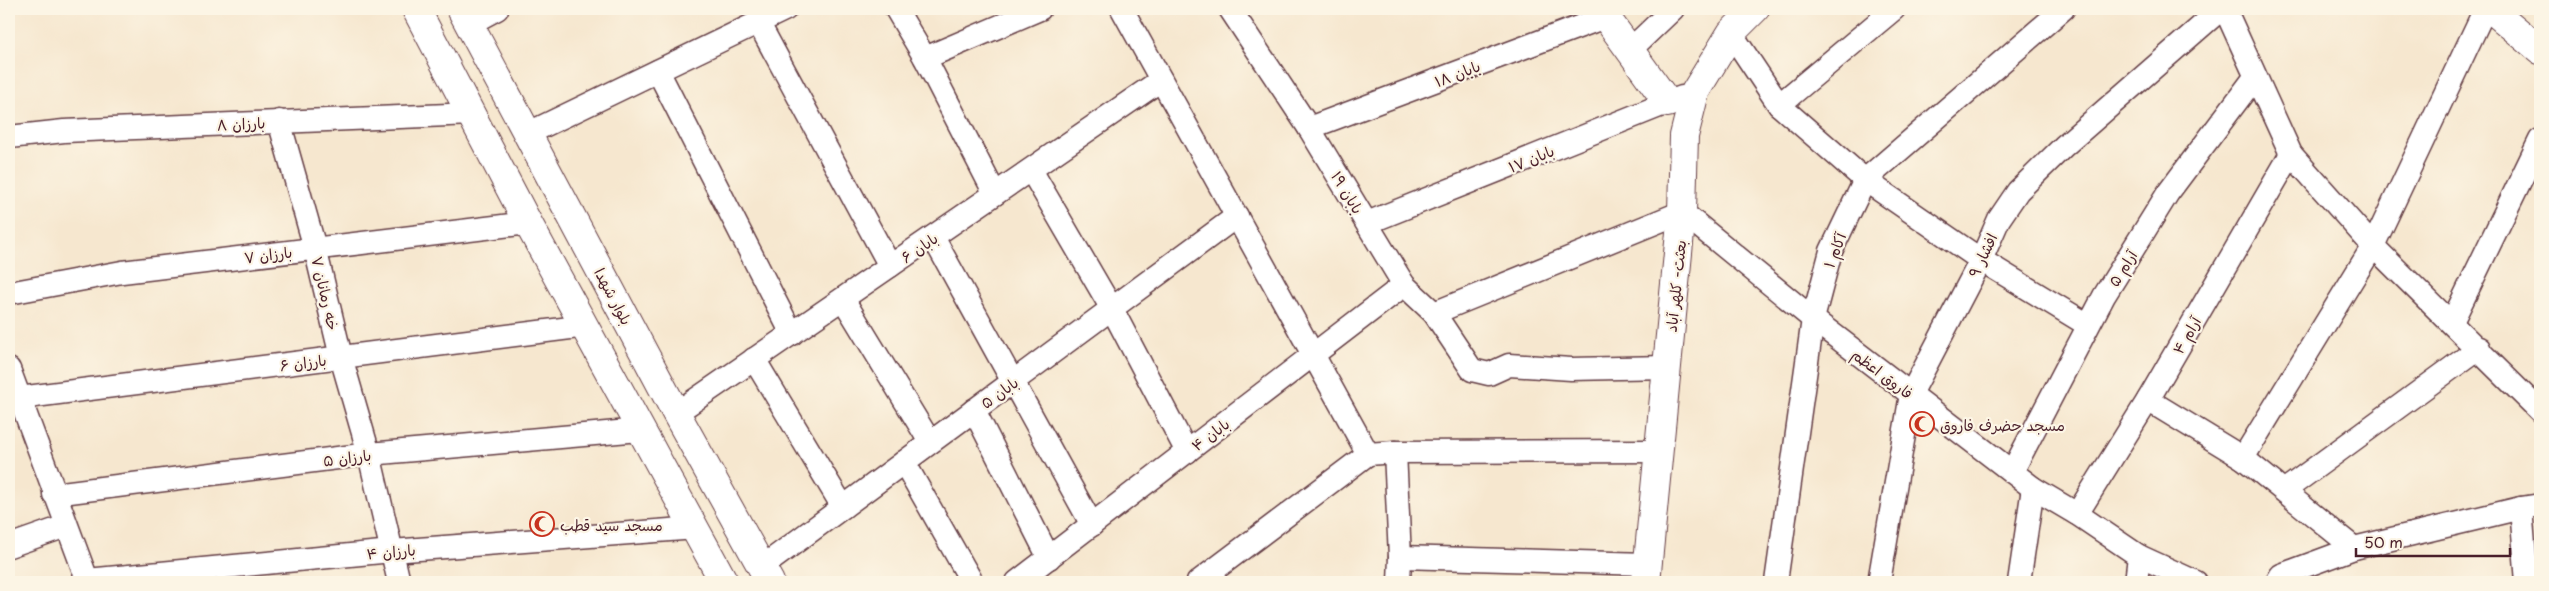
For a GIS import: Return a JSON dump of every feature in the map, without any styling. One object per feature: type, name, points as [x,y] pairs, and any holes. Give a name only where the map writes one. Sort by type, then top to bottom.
[{"type":"main road","points":[[416,9],[473,114],[528,223],[586,326],[640,430],[696,528],[724,582]]},
{"type":"main road","name":"بعثت- کلهر آباد","points":[[1647,573],[1682,212],[1684,136],[1695,92],[1731,33],[1754,9]]},
{"type":"main road","points":[[2491,9],[2540,50]]},
{"type":"main road","points":[[1603,13],[1668,103]]},
{"type":"main road","name":"بلوار شهدا","points":[[465,16],[676,413],[766,574]]},
{"type":"street","points":[[465,16],[497,9]]},
{"type":"street","points":[[896,9],[926,58],[995,194]]},
{"type":"street","points":[[926,58],[1040,9]]},
{"type":"street","points":[[1122,9],[1368,454]]},
{"type":"street","name":"بابان ۱۹","points":[[1230,9],[1309,128],[1404,285],[1434,312],[1472,370],[1489,374],[1509,365],[1571,369],[1667,367]]},
{"type":"street","points":[[1630,50],[1673,9]]},
{"type":"street","points":[[1779,105],[1894,9]]},
{"type":"street","name":"آکام ۱","points":[[1776,582],[1813,319],[1831,251],[1865,180],[2063,9]]},
{"type":"street","name":"افشار ۹","points":[[1879,582],[1911,394],[1981,260],[1999,219],[2018,191],[2064,146],[2221,9]]},
{"type":"street","points":[[2225,9],[2291,154],[2373,246],[2479,348],[2540,411]]},
{"type":"street","points":[[2243,458],[2373,246],[2485,9]]},
{"type":"street","name":"بابان ۱۸","points":[[1309,128],[1603,13]]},
{"type":"street","points":[[527,134],[658,71],[770,14],[890,266]]},
{"type":"street","points":[[1731,33],[1779,105],[1865,180],[1981,260],[2088,325]]},
{"type":"street","points":[[658,71],[792,334]]},
{"type":"street","name":"آرام ۵","points":[[2012,472],[2088,325],[2168,192],[2255,77]]},
{"type":"street","name":"بابان ۶","points":[[676,413],[1162,80]]},
{"type":"street","name":"بابان ۱۷","points":[[1367,223],[1695,92]]},
{"type":"street","name":"بارزان ۸","points":[[9,137],[64,131],[473,114]]},
{"type":"street","name":"خه رمانان ۷","points":[[279,121],[315,248],[341,357],[369,454],[399,582]]},
{"type":"street","points":[[2452,322],[2540,140]]},
{"type":"street","name":"آرام ۴","points":[[2078,514],[2148,400],[2291,154]]},
{"type":"street","points":[[1031,170],[1112,309],[1187,452]]},
{"type":"street","points":[[1434,312],[1682,212]]},
{"type":"street","name":"فاروق اعظم","points":[[1682,212],[1813,319],[2033,488],[2078,514],[2139,556],[2196,582]]},
{"type":"street","name":"بابان ۵","points":[[766,574],[844,506],[1237,216]]},
{"type":"street","name":"بارزان ۷","points":[[9,293],[122,272],[528,223]]},
{"type":"street","points":[[933,237],[1092,525]]},
{"type":"street","name":"بابان ۴","points":[[1017,582],[1404,285]]},
{"type":"street","points":[[843,299],[930,442]]},
{"type":"street","name":"بارزان ۶","points":[[19,398],[586,326]]},
{"type":"street","points":[[2285,490],[2479,348]]},
{"type":"street","points":[[754,360],[844,506]]},
{"type":"street","points":[[9,373],[87,581]]},
{"type":"street","points":[[2148,400],[2243,458],[2285,490],[2354,548]]},
{"type":"street","points":[[974,410],[1049,558]]},
{"type":"street","name":"بارزان ۵","points":[[54,494],[369,454],[640,430]]},
{"type":"street","points":[[1198,582],[1368,454],[1395,452],[1660,451]]},
{"type":"street","points":[[1395,452],[1400,556],[1398,582]]},
{"type":"street","points":[[904,462],[972,582]]},
{"type":"street","points":[[2018,582],[2033,488]]},
{"type":"street","points":[[2277,582],[2281,575],[2354,548],[2531,506],[2527,582]]},
{"type":"street","points":[[9,546],[66,526]]},
{"type":"street","name":"بارزان ۴","points":[[87,581],[392,551],[696,528]]},
{"type":"street","points":[[1400,556],[1647,573]]},
{"type":"street","points":[[2136,582],[2139,556]]},
{"type":"place","name":"مسجد حضرف فاروق","points":[[1922,424]]},
{"type":"place","name":"مسجد سید قطب","points":[[542,524]]}]
